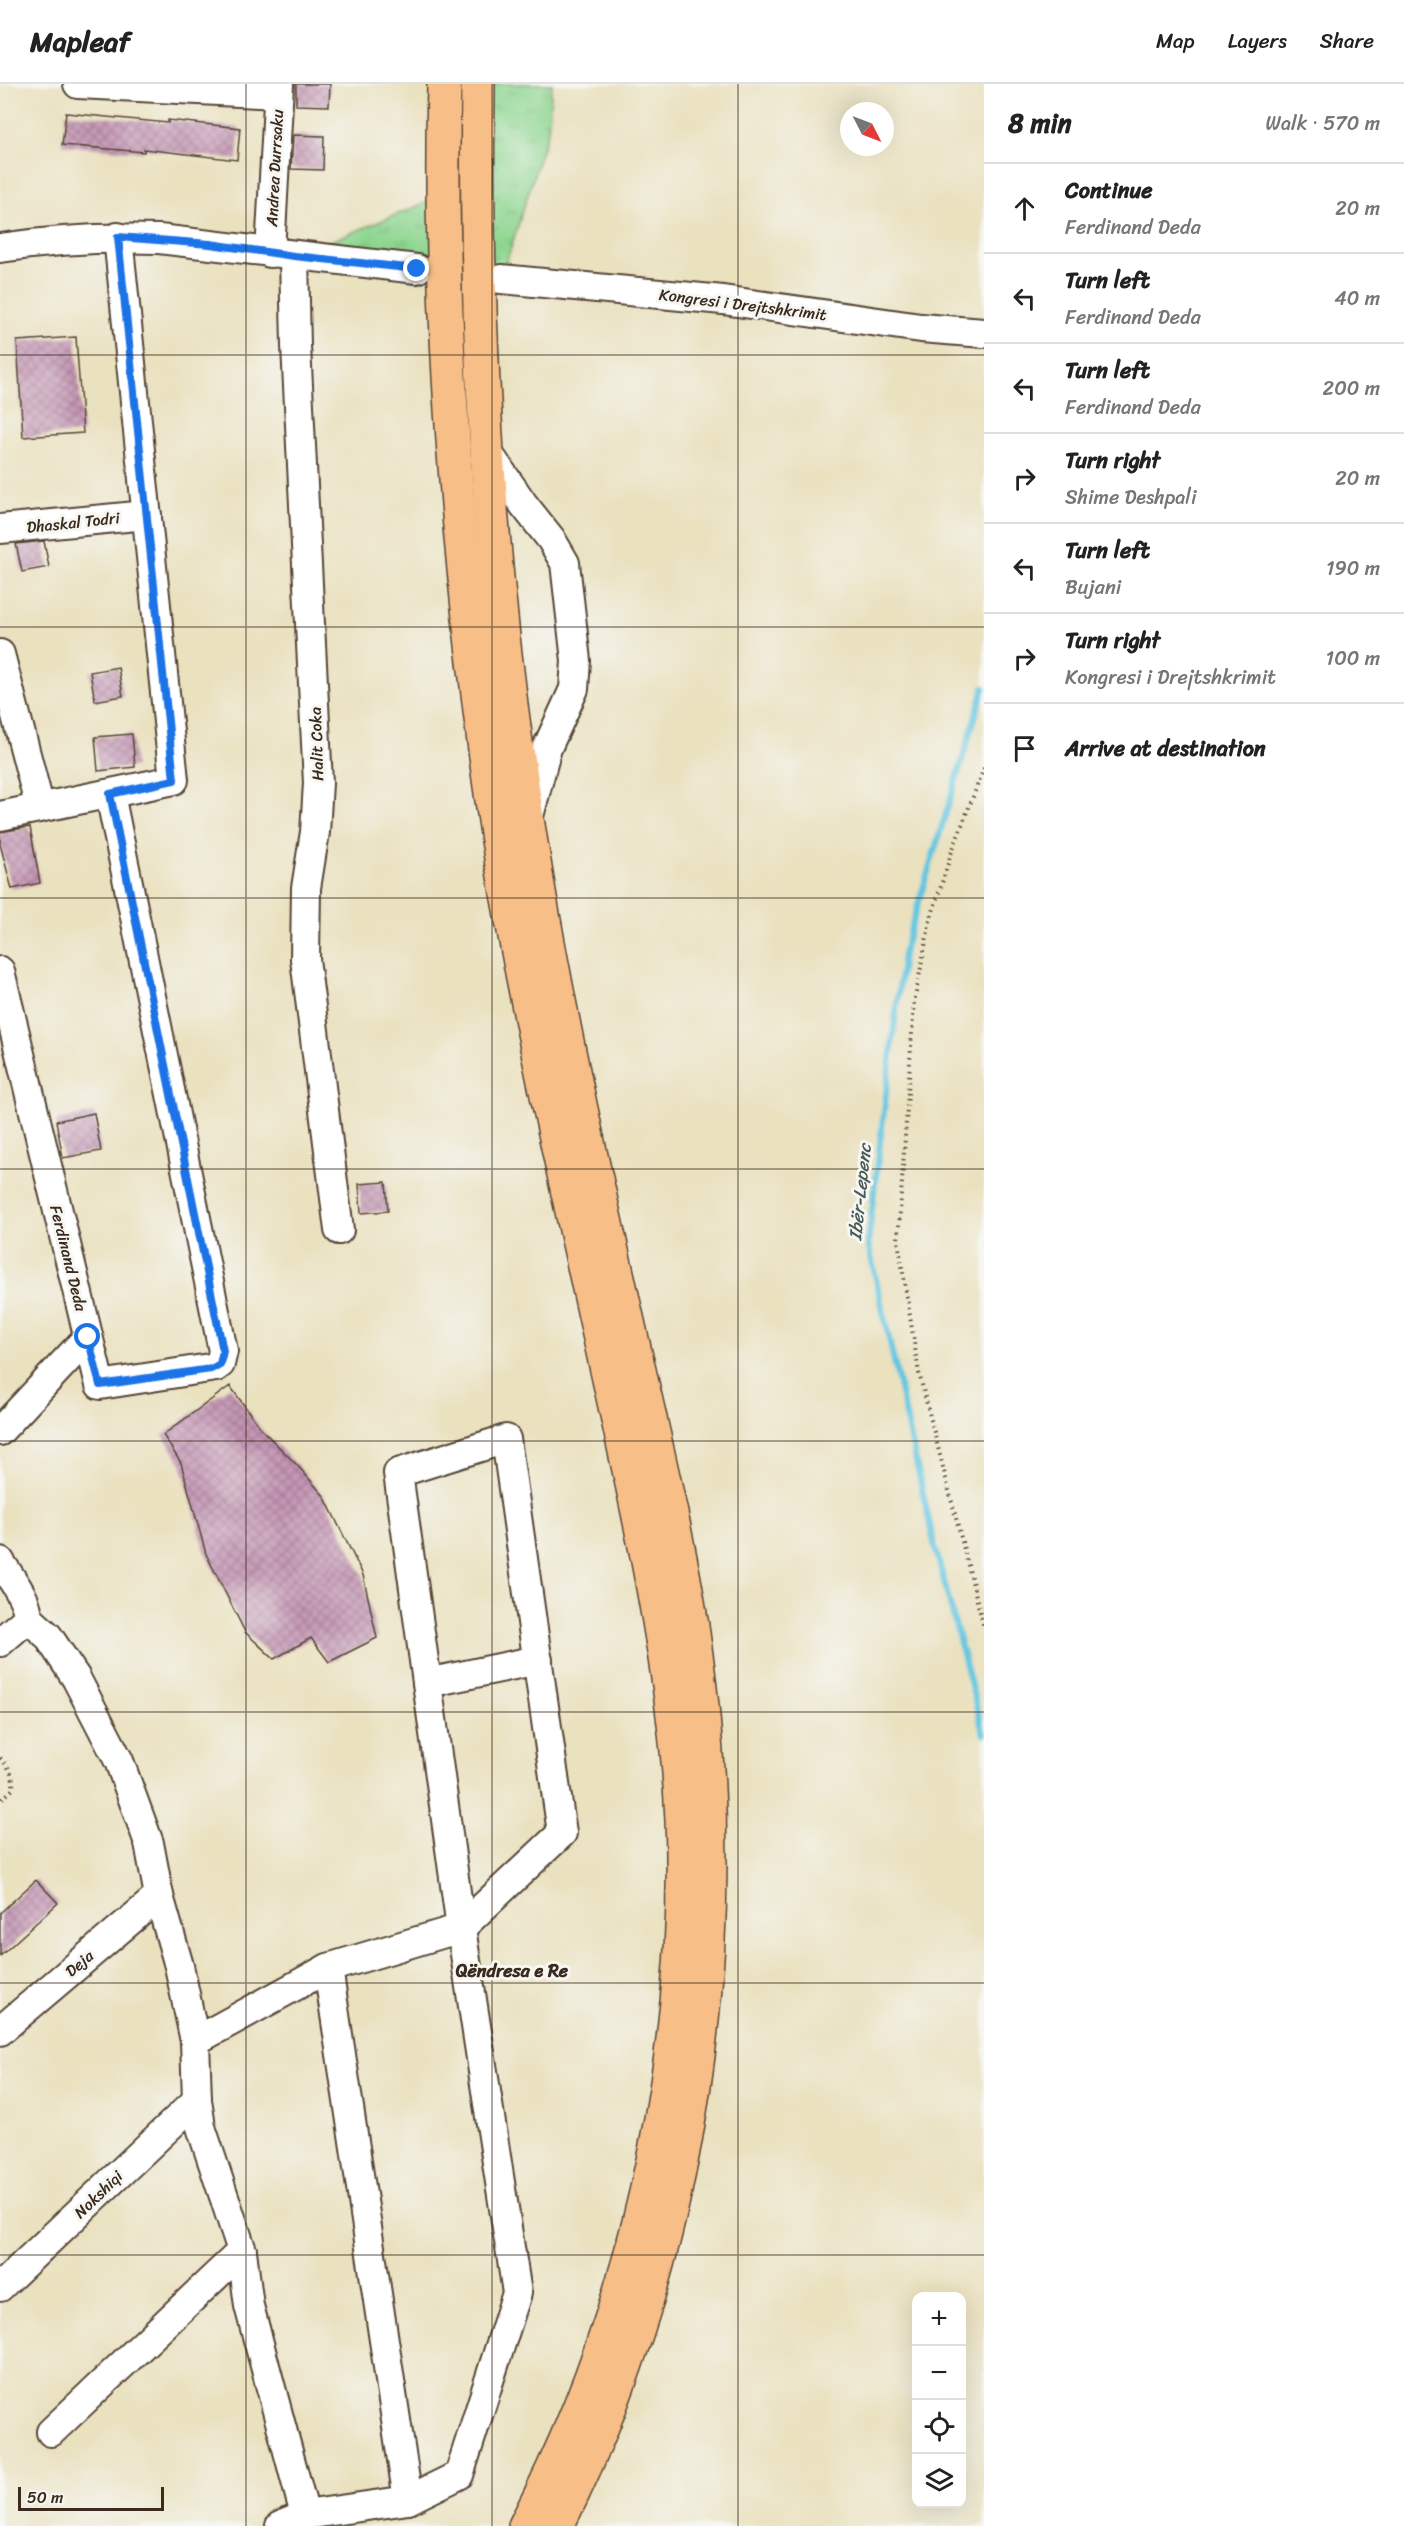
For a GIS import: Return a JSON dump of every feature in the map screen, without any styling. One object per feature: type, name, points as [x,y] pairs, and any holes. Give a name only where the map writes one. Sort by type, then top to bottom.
[{"type":"highway","points":[[444,84],[444,262],[448,379],[464,573],[482,729],[506,886],[532,1027],[651,1574],[678,1753],[683,1872],[678,1981],[672,2038],[645,2196],[610,2324],[562,2447],[525,2526]]},
{"type":"highway","points":[[478,84],[477,261],[486,450],[497,580],[528,822],[563,1023],[665,1488],[690,1616],[706,1754],[711,1867],[710,1933],[703,2025],[691,2107],[672,2204],[655,2272],[617,2388],[589,2457],[557,2526]]},
{"type":"street","points":[[78,84],[278,89]]},
{"type":"street","name":"Andrea Durrsaku","points":[[278,89],[282,255]]},
{"type":"street","points":[[0,816],[174,780],[118,237]]},
{"type":"street","points":[[0,248],[65,240],[118,237],[210,244],[282,255],[417,269]]},
{"type":"street","name":"Halit Coka","points":[[282,255],[296,346],[318,783],[315,832],[306,888],[305,959],[339,1230]]},
{"type":"street","name":"Kongresi i Drejtshkrimit","points":[[501,279],[723,300],[921,328],[984,333]]},
{"type":"street","points":[[486,450],[524,505],[551,538],[565,562],[576,661],[574,689],[547,748],[528,822]]},
{"type":"street","name":"Dhaskal Todri","points":[[0,529],[147,514]]},
{"type":"street","points":[[0,654],[40,808]]},
{"type":"street","name":"Ferdinand Deda","points":[[0,970],[100,1385],[211,1369],[220,1364],[223,1351],[110,794]]},
{"type":"street","points":[[0,1431],[88,1337]]},
{"type":"street","points":[[0,1561],[24,1600],[28,1618],[48,1636],[76,1678],[119,1761],[149,1843],[159,1896],[179,1966],[195,2041],[197,2100],[201,2127],[242,2251],[249,2306],[292,2520],[408,2500],[459,2475],[517,2292],[461,1928],[398,1473],[506,1439],[562,1833],[461,1928],[328,1968],[195,2041]]},
{"type":"street","points":[[0,1642],[28,1618]]},
{"type":"street","points":[[427,1683],[537,1660]]},
{"type":"street","name":"Deja","points":[[0,2031],[159,1896]]},
{"type":"street","points":[[328,1968],[408,2500]]},
{"type":"street","name":"Nokshiqi","points":[[0,2287],[197,2100]]},
{"type":"street","points":[[51,2432],[242,2251]]},
{"type":"path","points":[[984,768],[951,854],[930,921],[914,1004],[898,1241],[919,1373],[984,1628]]},
{"type":"path","points":[[0,1758],[10,1768],[14,1781],[13,1789],[0,1801]]},
{"type":"green space","points":[[444,84],[552,84],[548,131],[501,279],[294,256],[443,196]]},
{"type":"building","points":[[296,84],[330,84],[329,106],[296,105]]},
{"type":"building","points":[[66,113],[240,128],[237,160],[144,149],[144,152],[62,145]]},
{"type":"building","points":[[293,135],[324,136],[323,170],[291,169]]},
{"type":"building","points":[[76,337],[83,433],[23,437],[17,341]]},
{"type":"building","points":[[44,541],[49,567],[22,572],[16,544]]},
{"type":"building","points":[[118,667],[123,696],[95,701],[90,672]]},
{"type":"building","points":[[132,734],[135,767],[98,771],[95,737]]},
{"type":"building","points":[[30,827],[40,883],[12,889],[0,844],[0,832]]},
{"type":"building","points":[[94,1113],[101,1151],[63,1158],[56,1121]]},
{"type":"building","points":[[386,1182],[388,1211],[361,1213],[359,1184]]},
{"type":"building","points":[[230,1386],[262,1430],[324,1496],[363,1575],[377,1638],[329,1662],[311,1638],[274,1659],[245,1632],[206,1554],[181,1463],[163,1435]]},
{"type":"building","points":[[36,1880],[58,1903],[0,1956],[0,1913]]},
{"type":"waterway","name":"Ibër-Lepenc","points":[[984,688],[903,954],[868,1243],[934,1543],[984,1735]]},
{"type":"district","name":"Qëndresa e Re","points":[[512,1971]]},
{"type":"route","points":[[88,1337],[100,1385],[211,1369],[220,1364],[223,1358],[110,794],[174,780],[118,237],[210,244],[294,256],[417,269]]}]
